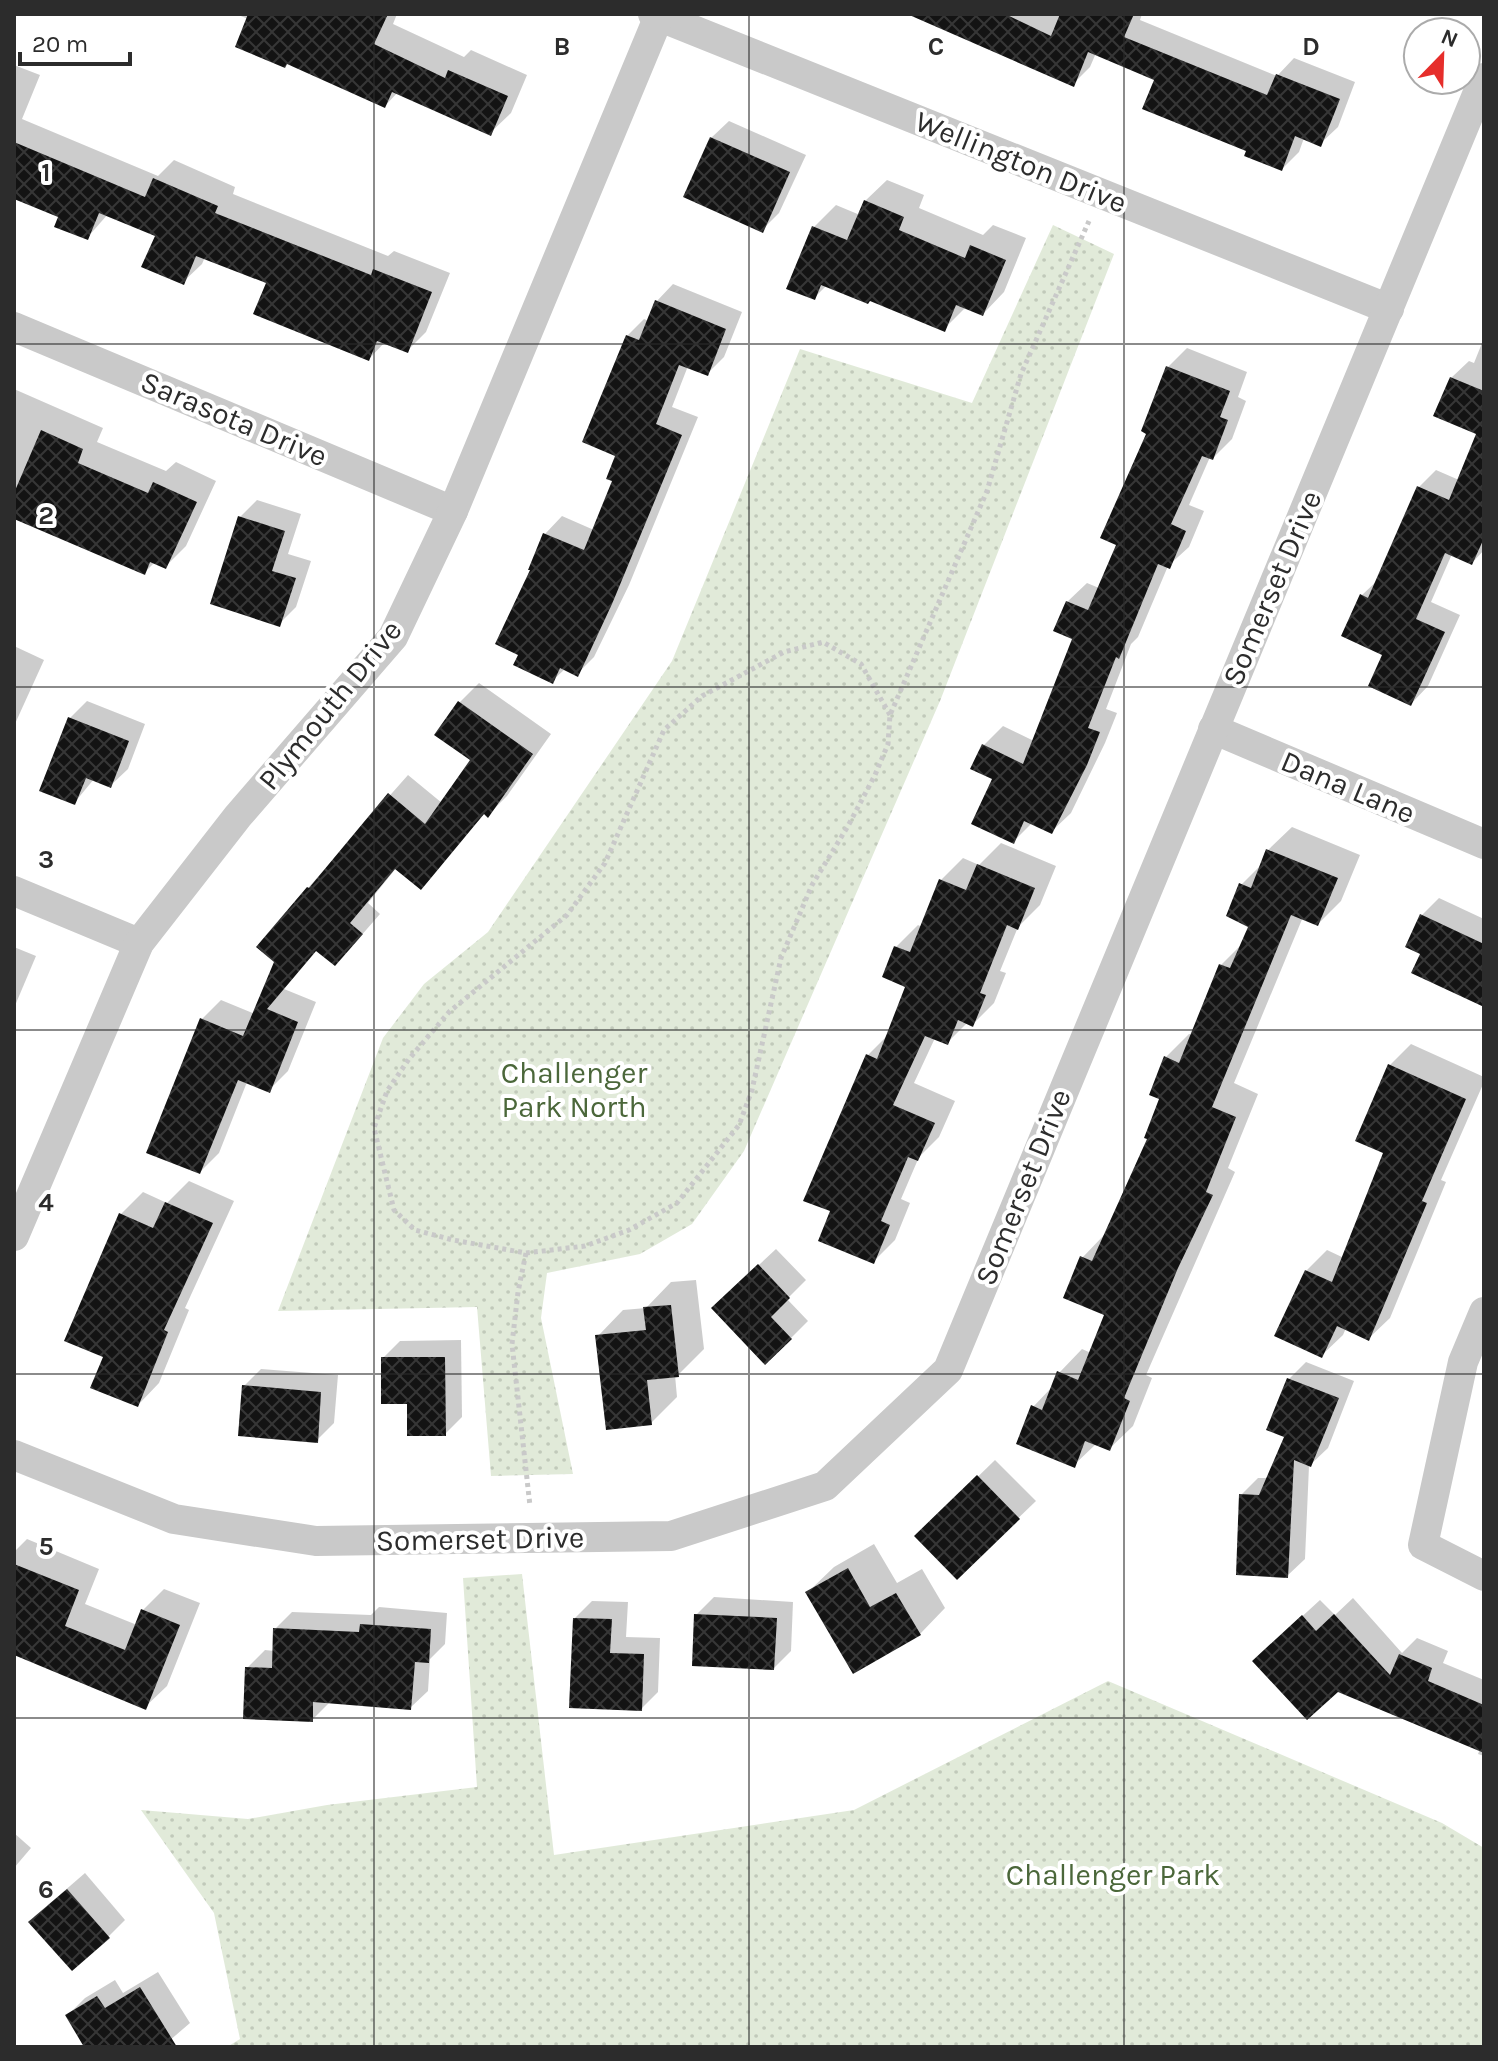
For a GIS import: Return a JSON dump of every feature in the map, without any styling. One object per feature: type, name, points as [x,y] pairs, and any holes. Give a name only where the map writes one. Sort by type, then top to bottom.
[{"type":"street","name":"Wellington Drive","points":[[656,15],[1389,309]]},
{"type":"street","name":"Plymouth Drive","points":[[14,1236],[139,943],[238,816],[393,637],[453,511],[656,15]]},
{"type":"street","name":"Somerset Drive","points":[[14,1455],[174,1519],[316,1541],[671,1536],[825,1486],[948,1370],[1484,78]]},
{"type":"street","name":"Sarasota Drive","points":[[14,327],[453,511]]},
{"type":"street","name":"Dana Lane","points":[[1213,729],[1484,844]]},
{"type":"street","points":[[14,891],[139,943]]},
{"type":"street","points":[[1484,1312],[1463,1362],[1423,1545],[1484,1576]]},
{"type":"path","points":[[890,715],[861,664],[823,642],[784,652],[702,696],[664,730],[605,863],[567,915],[449,1012],[409,1059],[387,1091],[374,1128],[394,1210],[415,1230],[453,1240],[526,1253],[585,1246],[629,1230],[677,1203],[739,1125],[752,1090],[781,958],[812,885],[875,775],[888,744],[890,715],[987,491],[1021,374],[1101,195]]},
{"type":"path","points":[[526,1253],[512,1344],[532,1538]]},
{"type":"green space","name":"Challenger Park North","points":[[1053,225],[1114,254],[940,701],[744,1151],[692,1224],[640,1254],[547,1273],[541,1318],[573,1474],[491,1476],[477,1307],[278,1311],[383,1038],[424,984],[488,932],[672,661],[800,349],[972,403]]},
{"type":"green space","name":"Challenger Park","points":[[522,1574],[554,1855],[854,1810],[1108,1681],[1442,1823],[1484,1848],[1484,2047],[227,2047],[240,2039],[214,1913],[141,1810],[248,1819],[327,1805],[477,1787],[463,1578]]},
{"type":"building","points":[[248,14],[388,14],[374,44],[445,78],[448,70],[508,96],[491,136],[392,92],[385,108],[287,64],[285,68],[235,47]]},
{"type":"building","points":[[907,14],[1005,14],[1051,36],[1060,14],[1134,14],[1124,37],[1267,95],[1276,74],[1340,99],[1321,147],[1295,136],[1282,171],[1244,156],[1246,151],[1142,109],[1154,80],[1088,52],[1074,87]]},
{"type":"building","points":[[710,137],[790,172],[763,233],[683,197]]},
{"type":"building","points":[[14,142],[145,197],[153,178],[218,206],[215,213],[371,275],[373,269],[432,292],[408,353],[377,341],[369,361],[253,314],[266,283],[196,256],[184,285],[141,267],[155,236],[99,213],[88,240],[54,227],[58,217],[14,199]]},
{"type":"building","points":[[864,200],[904,217],[899,230],[965,258],[970,245],[1006,260],[983,316],[956,305],[945,332],[870,301],[868,304],[821,285],[815,300],[786,289],[812,226],[847,240]]},
{"type":"building","points":[[655,300],[726,329],[708,376],[679,365],[656,424],[682,435],[612,604],[578,677],[560,668],[553,684],[513,665],[518,655],[495,644],[530,570],[543,533],[584,550],[612,481],[606,479],[615,456],[582,442],[626,335],[639,340]]},
{"type":"building","points":[[1166,366],[1230,391],[1220,417],[1228,420],[1213,460],[1202,456],[1171,524],[1186,531],[1170,569],[1158,564],[1119,659],[1116,657],[1088,728],[1100,732],[1087,765],[1052,834],[1024,821],[1014,844],[971,824],[992,779],[970,769],[982,744],[1023,764],[1072,639],[1053,631],[1066,601],[1088,610],[1116,545],[1100,538],[1146,434],[1141,431]]},
{"type":"building","points":[[1450,377],[1484,391],[1484,538],[1472,565],[1445,553],[1416,619],[1445,632],[1411,706],[1368,686],[1382,655],[1341,636],[1360,594],[1368,598],[1417,486],[1449,500],[1476,434],[1433,416]]},
{"type":"building","points":[[41,430],[83,449],[78,463],[148,493],[153,482],[197,502],[166,569],[150,562],[145,575],[14,519],[14,493]]},
{"type":"building","points":[[238,516],[285,531],[272,571],[296,578],[280,627],[210,604]]},
{"type":"building","points":[[458,701],[533,754],[488,818],[484,814],[421,890],[395,869],[350,923],[363,934],[335,966],[316,951],[267,1009],[298,1022],[270,1093],[238,1080],[200,1174],[146,1153],[200,1018],[243,1036],[274,962],[256,947],[388,793],[425,824],[470,760],[434,735]]},
{"type":"building","points":[[68,717],[129,741],[111,788],[86,778],[75,805],[39,791]]},
{"type":"building","points":[[1266,849],[1338,878],[1318,926],[1291,915],[1212,1107],[1236,1117],[1206,1192],[1213,1195],[1178,1268],[1124,1398],[1130,1401],[1110,1451],[1085,1441],[1075,1468],[1016,1444],[1031,1405],[1042,1410],[1057,1371],[1078,1380],[1104,1315],[1063,1298],[1080,1256],[1092,1261],[1147,1139],[1144,1138],[1159,1099],[1149,1095],[1164,1056],[1179,1063],[1219,964],[1230,968],[1248,927],[1226,916],[1239,883],[1251,888]]},
{"type":"building","points":[[977,864],[1035,888],[1018,930],[1007,925],[980,993],[986,995],[973,1027],[958,1020],[948,1045],[925,1036],[893,1105],[935,1123],[918,1161],[908,1157],[881,1221],[890,1225],[874,1264],[818,1241],[830,1211],[803,1201],[866,1054],[877,1059],[905,987],[882,977],[894,946],[910,952],[939,879],[966,890]]},
{"type":"building","points":[[1420,914],[1484,944],[1484,1007],[1411,973],[1420,954],[1405,947]]},
{"type":"building","points":[[1388,1064],[1466,1099],[1422,1201],[1427,1203],[1369,1341],[1337,1326],[1322,1358],[1274,1336],[1305,1270],[1332,1282],[1383,1153],[1355,1141]]},
{"type":"building","points":[[165,1202],[213,1223],[164,1330],[168,1332],[138,1407],[90,1388],[103,1357],[64,1341],[119,1213],[153,1228]]},
{"type":"building","points":[[758,1264],[790,1298],[771,1317],[792,1339],[765,1365],[711,1308]]},
{"type":"building","points":[[671,1305],[679,1377],[647,1380],[652,1425],[606,1430],[595,1335],[646,1330],[643,1307]]},
{"type":"building","points":[[381,1357],[445,1357],[446,1436],[407,1436],[407,1404],[381,1404]]},
{"type":"building","points":[[1287,1378],[1339,1398],[1311,1467],[1294,1460],[1288,1578],[1236,1575],[1239,1494],[1259,1495],[1284,1437],[1266,1430]]},
{"type":"building","points":[[242,1385],[321,1392],[318,1443],[238,1436]]},
{"type":"building","points":[[977,1475],[1020,1519],[957,1580],[914,1536]]},
{"type":"building","points":[[14,1564],[79,1590],[65,1626],[125,1650],[141,1609],[180,1625],[146,1710],[14,1655]]},
{"type":"building","points":[[848,1568],[870,1607],[896,1593],[921,1635],[853,1674],[805,1592]]},
{"type":"building","points":[[694,1614],[777,1618],[774,1670],[692,1666]]},
{"type":"building","points":[[1334,1614],[1390,1675],[1399,1654],[1432,1668],[1428,1681],[1484,1705],[1484,1753],[1338,1692],[1307,1720],[1252,1661],[1302,1615],[1316,1631]]},
{"type":"building","points":[[573,1618],[612,1619],[610,1653],[644,1654],[642,1711],[569,1708]]},
{"type":"building","points":[[360,1624],[431,1629],[429,1663],[415,1662],[411,1710],[313,1702],[313,1722],[243,1719],[245,1667],[272,1668],[273,1628],[359,1632]]},
{"type":"building","points":[[67,1889],[110,1938],[72,1971],[28,1922]]},
{"type":"building","points":[[140,1987],[177,2047],[84,2047],[65,2015],[97,1996],[105,2008]]}]
